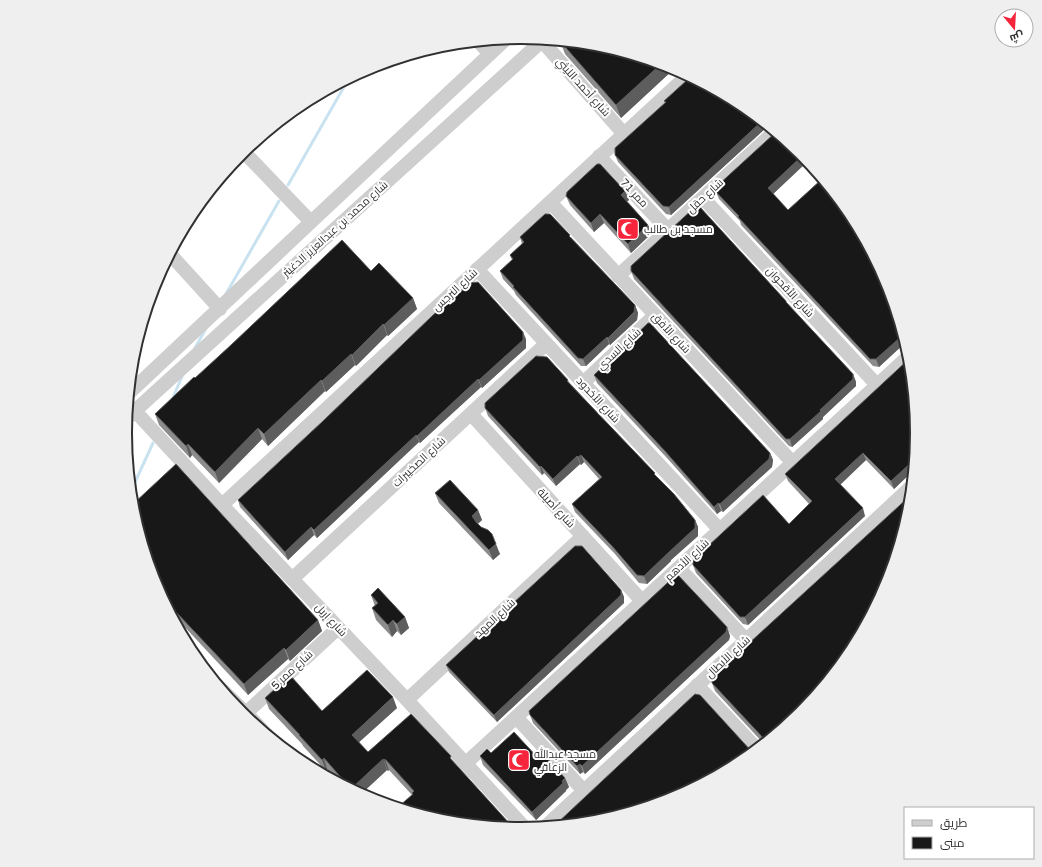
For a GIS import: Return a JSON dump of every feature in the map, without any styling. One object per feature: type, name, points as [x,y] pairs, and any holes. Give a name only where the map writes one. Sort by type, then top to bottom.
[{"type":"street","name":"شارع محمد بن عبدالعزيز الدغيثر","points":[[134,388],[500,45]]},
{"type":"street","name":"شارع محمد بن عبدالعزيز الدغيثر","points":[[132,413],[538,45]]},
{"type":"street","name":"شارع أحمد الليثي","points":[[547,45],[624,134]]},
{"type":"street","points":[[483,46],[490,54]]},
{"type":"street","name":"شارع النرجس","points":[[222,505],[683,80]]},
{"type":"street","points":[[411,128],[426,145]]},
{"type":"street","name":"شارع حقل","points":[[618,276],[771,135]]},
{"type":"street","points":[[248,156],[311,222]]},
{"type":"street","name":"ممر 71","points":[[600,156],[668,230]]},
{"type":"street","name":"شارع الأقحوان","points":[[703,198],[877,385]]},
{"type":"street","name":"شارع الأفق","points":[[550,202],[792,463]]},
{"type":"street","points":[[174,258],[220,309]]},
{"type":"street","name":"شارع الأخدود","points":[[477,270],[720,530]]},
{"type":"street","name":"شارع السدي","points":[[582,383],[655,315]]},
{"type":"street","name":"شارع الصخيبرات","points":[[292,579],[546,344]]},
{"type":"street","name":"شارع الأدهم","points":[[465,764],[903,361]]},
{"type":"street","name":"شارع أصيلة","points":[[470,414],[642,601]]},
{"type":"street","name":"شارع إربل","points":[[132,417],[222,505],[519,823]]},
{"type":"street","name":"شارع الأبطال","points":[[551,822],[906,492]]},
{"type":"street","name":"شارع المهد","points":[[406,700],[583,536]]},
{"type":"street","points":[[679,568],[746,640]]},
{"type":"street","name":"شارع ممر 5","points":[[248,711],[338,628]]},
{"type":"street","points":[[697,685],[754,746]]},
{"type":"street","points":[[516,717],[584,790]]},
{"type":"building","points":[[565,46],[597,51],[622,57],[656,69],[616,105]]},
{"type":"building","points":[[686,81],[716,96],[758,124],[669,207],[663,206],[615,155],[615,148],[666,102],[664,101]]},
{"type":"building","points":[[772,136],[798,160],[768,188],[788,210],[818,182],[845,217],[870,261],[890,308],[898,339],[876,359],[870,359],[738,217],[739,216],[716,192],[717,186]]},
{"type":"building","points":[[597,164],[600,164],[625,191],[621,195],[648,225],[628,244],[600,214],[591,223],[566,196],[567,192]]},
{"type":"building","points":[[696,206],[700,207],[853,374],[853,379],[790,439],[786,439],[631,271],[631,266]]},
{"type":"building","points":[[545,214],[550,214],[635,305],[634,312],[608,338],[607,337],[583,359],[578,358],[500,271],[513,259],[510,255],[524,242],[520,237]]},
{"type":"building","points":[[342,240],[371,271],[379,263],[413,298],[384,325],[383,324],[352,355],[351,354],[322,381],[321,380],[264,434],[258,428],[215,472],[188,444],[186,446],[155,414],[231,345]]},
{"type":"building","points":[[478,282],[523,332],[523,340],[479,380],[478,379],[417,436],[416,435],[314,530],[311,527],[285,552],[238,500],[432,316],[469,283]]},
{"type":"building","points":[[648,323],[650,323],[770,453],[769,459],[720,504],[718,503],[714,507],[664,450],[594,375]]},
{"type":"building","points":[[536,356],[547,357],[568,380],[567,381],[655,473],[654,474],[674,494],[695,520],[695,528],[644,576],[637,575],[572,504],[602,477],[581,455],[578,457],[577,456],[553,479],[485,408],[485,403]]},
{"type":"building","points":[[904,364],[910,408],[909,464],[891,481],[863,453],[835,479],[863,508],[745,617],[740,617],[693,565],[693,560],[763,495],[789,524],[812,501],[785,474]]},
{"type":"building","points":[[176,464],[318,620],[286,650],[284,648],[244,684],[174,610],[161,583],[152,559],[138,500]]},
{"type":"building","points":[[450,480],[478,510],[472,516],[476,522],[492,534],[496,544],[489,550],[435,493]]},
{"type":"building","points":[[904,501],[890,559],[881,583],[858,628],[830,671],[814,690],[778,726],[764,738],[712,683],[712,677]]},
{"type":"building","points":[[575,546],[582,546],[621,590],[621,595],[494,715],[446,665]]},
{"type":"building","points":[[677,574],[727,627],[726,632],[582,766],[580,764],[577,766],[530,715],[529,711]]},
{"type":"building","points":[[378,588],[405,617],[397,624],[393,620],[388,625],[372,608],[378,603],[371,595]]},
{"type":"building","points":[[367,670],[393,697],[352,735],[368,752],[411,714],[451,756],[450,758],[509,823],[470,820],[445,816],[402,804],[413,794],[412,793],[414,791],[385,759],[384,761],[383,759],[355,785],[349,783],[343,780],[324,758],[322,760],[265,698],[290,675],[322,711]]},
{"type":"building","points":[[695,694],[700,695],[749,749],[716,771],[670,793],[622,810],[597,816],[559,821]]},
{"type":"building","points":[[514,732],[539,759],[543,754],[565,778],[562,781],[563,783],[532,812],[480,756],[487,749],[491,753]]},
{"type":"waterway","points":[[288,185],[344,87]]},
{"type":"waterway","points":[[226,294],[279,201]]},
{"type":"waterway","points":[[195,348],[205,330]]},
{"type":"waterway","points":[[172,400],[183,374]]},
{"type":"waterway","points":[[135,483],[153,443]]},
{"type":"place","name":"مسجد بن طالب","points":[[628,229]]},
{"type":"place","name":"مسجد عبدالله الزعاقي","points":[[519,760]]}]
